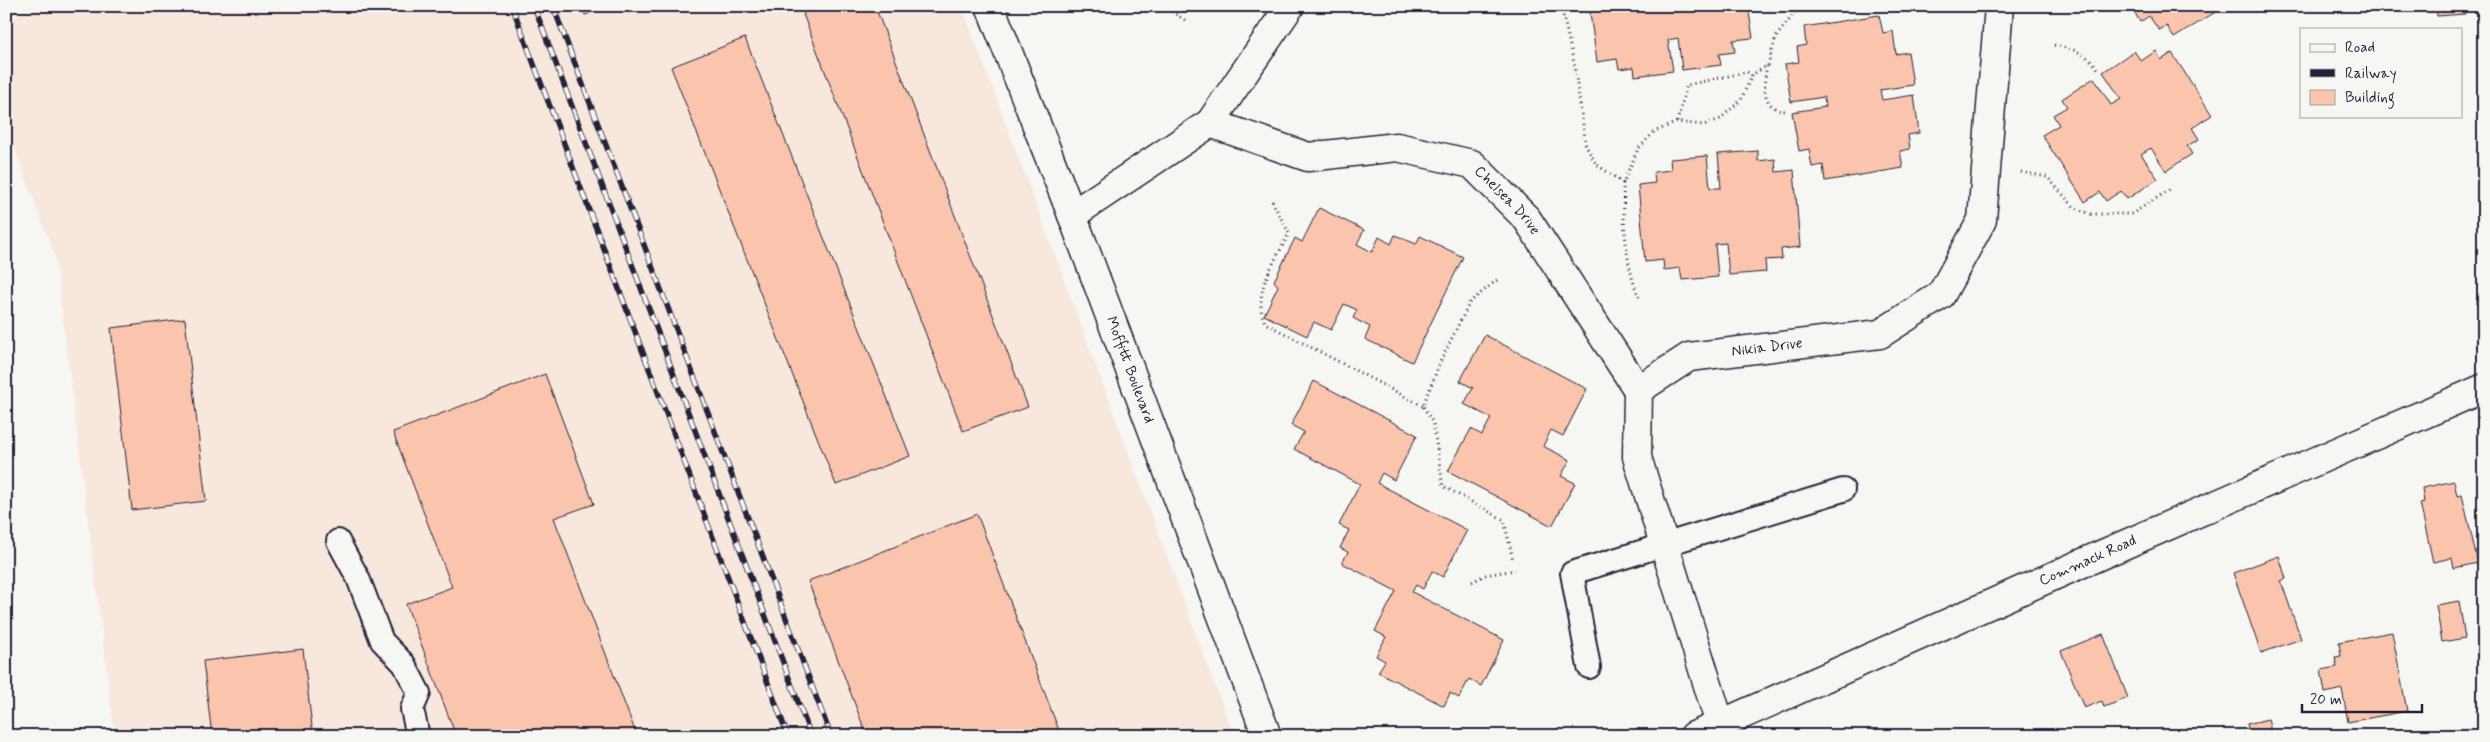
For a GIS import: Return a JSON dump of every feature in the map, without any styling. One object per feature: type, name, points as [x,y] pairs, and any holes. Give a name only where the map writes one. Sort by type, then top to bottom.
[{"type":"street","name":"Moffitt Boulevard","points":[[990,6],[1072,214],[1267,736]]},
{"type":"street","points":[[1072,214],[1210,123],[1290,6]]},
{"type":"street","name":"Nikia Drive","points":[[1638,390],[1689,357],[1880,334],[1941,295],[1982,220],[1999,6]]},
{"type":"street","name":"Chelsea Drive","points":[[1210,123],[1308,156],[1397,147],[1472,164],[1527,219],[1638,390]]},
{"type":"street","name":"Commack Road","points":[[1694,736],[2103,554],[2484,388]]},
{"type":"street","points":[[1638,390],[1637,457],[1720,724]]},
{"type":"lane","points":[[1589,667],[1572,573],[1843,490]]},
{"type":"lane","points":[[338,541],[358,578],[382,641],[404,664],[419,693],[412,709],[418,736]]},
{"type":"path","points":[[1163,6],[1188,22]]},
{"type":"path","points":[[1561,6],[1574,63],[1586,146],[1596,164],[1623,183]]},
{"type":"path","points":[[1786,112],[1780,111],[1769,102],[1763,83],[1776,37],[1800,6]]},
{"type":"path","points":[[2054,45],[2078,50],[2091,59],[2098,69]]},
{"type":"path","points":[[1638,298],[1630,277],[1624,225],[1623,183],[1638,149],[1654,132],[1677,122],[1704,125],[1720,119],[1741,100],[1752,75],[1768,66]]},
{"type":"path","points":[[1677,122],[1687,85],[1747,72],[1752,75]]},
{"type":"path","points":[[1987,162],[2046,177],[2075,208],[2091,214],[2132,214],[2172,188]]},
{"type":"path","points":[[1272,201],[1290,233],[1262,288],[1259,310],[1265,323],[1423,406],[1433,423],[1443,486],[1504,520],[1513,560]]},
{"type":"path","points":[[1423,406],[1441,360],[1470,302],[1497,280]]},
{"type":"path","points":[[1472,582],[1485,575],[1515,570]]},
{"type":"shaded area","points":[[40,6],[962,6],[1234,736],[115,736],[55,256],[6,125],[6,20]]},
{"type":"building","points":[[582,6],[610,6],[585,15]]},
{"type":"building","points":[[823,6],[875,6],[1028,407],[963,431],[803,14]]},
{"type":"building","points":[[1589,6],[1748,6],[1753,38],[1733,40],[1735,52],[1719,54],[1721,65],[1682,70],[1678,38],[1668,40],[1673,71],[1635,76],[1634,67],[1619,69],[1617,59],[1597,62]]},
{"type":"building","points":[[2131,6],[2225,6],[2174,38],[2167,26],[2159,30],[2149,16],[2140,22]]},
{"type":"building","points":[[2436,6],[2464,6],[2465,14],[2437,16]]},
{"type":"building","points":[[1879,15],[1883,33],[1893,31],[1896,54],[1908,52],[1913,85],[1880,90],[1882,100],[1914,95],[1919,133],[1908,135],[1910,149],[1900,151],[1903,168],[1825,181],[1823,165],[1812,167],[1809,149],[1799,151],[1792,112],[1825,107],[1824,97],[1791,102],[1785,64],[1799,62],[1797,47],[1806,45],[1804,27]]},
{"type":"building","points":[[745,38],[910,456],[836,485],[671,67]]},
{"type":"building","points":[[2134,51],[2141,61],[2156,51],[2161,60],[2172,53],[2212,115],[2192,128],[2199,139],[2187,146],[2192,154],[2166,171],[2151,148],[2141,154],[2158,179],[2127,199],[2121,191],[2106,201],[2100,192],[2085,202],[2042,135],[2059,125],[2053,115],[2067,107],[2062,99],[2094,78],[2111,105],[2121,99],[2103,72]]},
{"type":"building","points":[[1758,151],[1758,161],[1775,159],[1776,172],[1794,170],[1800,247],[1781,249],[1782,259],[1765,260],[1766,272],[1729,275],[1726,243],[1715,244],[1718,277],[1682,280],[1680,268],[1664,270],[1663,260],[1645,262],[1638,185],[1655,183],[1654,172],[1671,170],[1670,159],[1707,156],[1710,188],[1721,188],[1718,154]]},
{"type":"building","points":[[1319,208],[1364,230],[1357,244],[1372,252],[1379,237],[1391,244],[1395,235],[1416,244],[1420,236],[1463,257],[1412,362],[1365,339],[1370,327],[1353,318],[1357,310],[1344,304],[1331,330],[1314,322],[1307,336],[1264,315],[1278,286],[1274,281],[1295,238],[1302,242]]},
{"type":"building","points":[[185,319],[206,501],[132,510],[111,328]]},
{"type":"building","points":[[1485,335],[1587,389],[1563,436],[1551,430],[1543,446],[1570,460],[1561,476],[1575,483],[1552,526],[1448,471],[1471,429],[1482,435],[1491,418],[1464,404],[1473,388],[1460,381]]},
{"type":"building","points":[[545,374],[594,504],[554,518],[637,736],[456,736],[406,604],[452,587],[393,432]]},
{"type":"building","points":[[1314,381],[1417,435],[1394,480],[1382,473],[1377,483],[1467,530],[1443,577],[1432,571],[1423,589],[1416,585],[1412,592],[1504,640],[1481,686],[1469,679],[1459,698],[1450,693],[1444,706],[1378,672],[1385,661],[1376,656],[1386,637],[1375,631],[1396,591],[1342,563],[1348,552],[1340,548],[1349,530],[1339,525],[1360,484],[1294,449],[1304,432],[1291,425]]},
{"type":"building","points":[[2454,481],[2457,496],[2462,495],[2478,563],[2454,568],[2452,558],[2433,562],[2420,503],[2424,502],[2422,488]]},
{"type":"building","points":[[977,514],[1061,736],[867,736],[808,581]]},
{"type":"building","points":[[2279,556],[2286,579],[2281,581],[2301,639],[2261,653],[2233,573]]},
{"type":"building","points":[[2459,601],[2465,638],[2442,642],[2436,605]]},
{"type":"building","points":[[2392,632],[2407,711],[2348,722],[2342,689],[2325,693],[2321,670],[2337,667],[2335,657],[2341,656],[2339,642]]},
{"type":"building","points":[[2103,634],[2128,698],[2104,707],[2102,701],[2084,708],[2061,651]]},
{"type":"building","points":[[303,649],[313,736],[212,736],[203,661]]},
{"type":"building","points":[[2268,719],[2272,736],[2250,736],[2247,724]]},
{"type":"railway","points":[[512,6],[788,736]]},
{"type":"railway","points":[[534,6],[811,736]]},
{"type":"railway","points":[[553,6],[831,736]]}]
